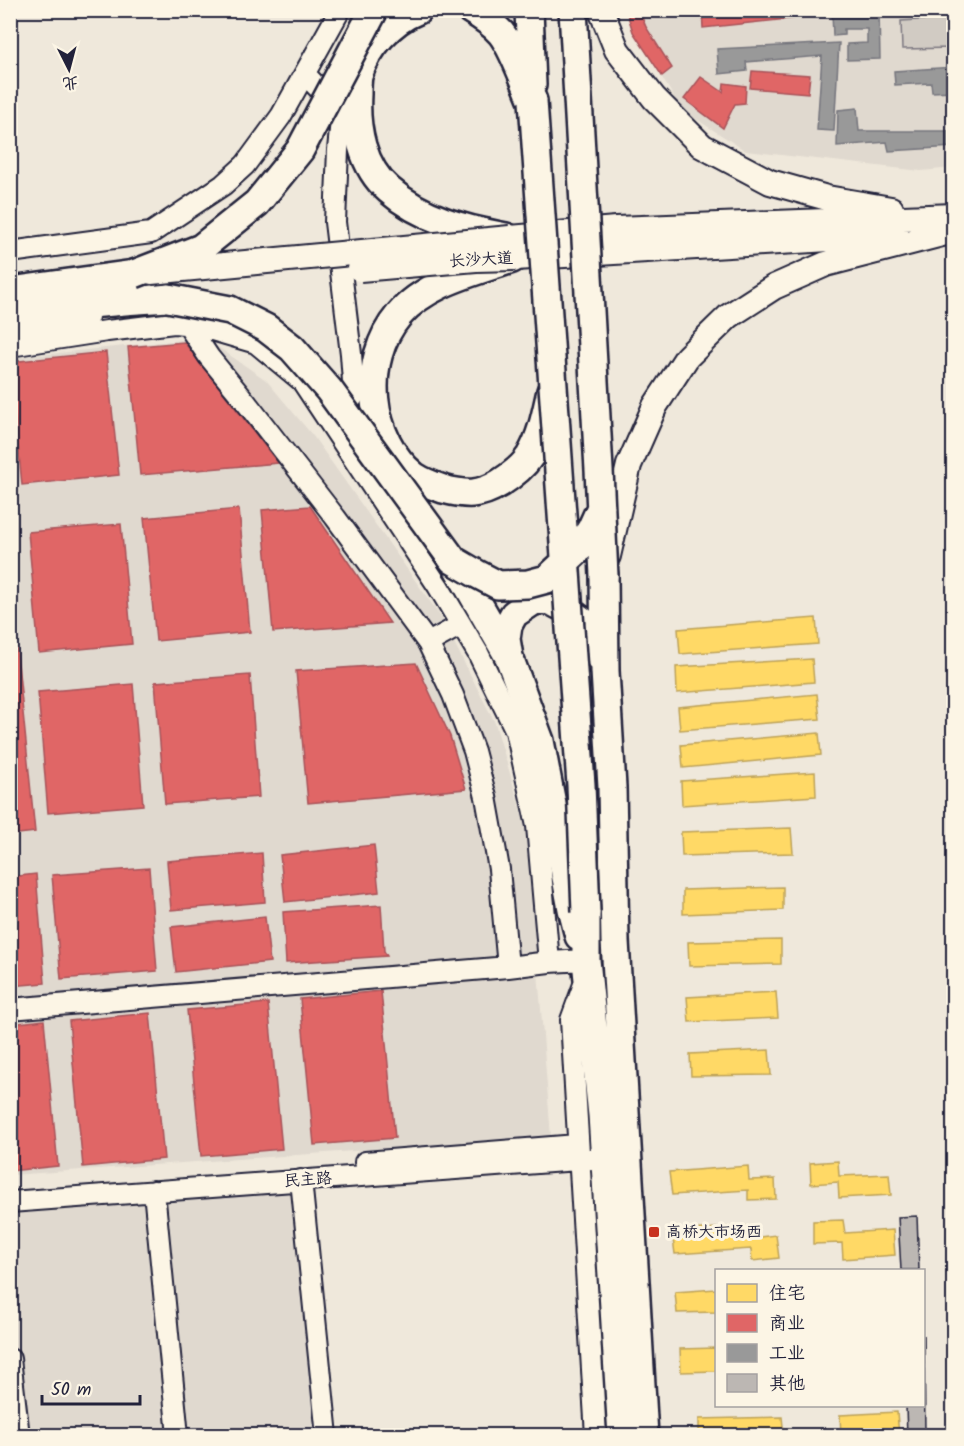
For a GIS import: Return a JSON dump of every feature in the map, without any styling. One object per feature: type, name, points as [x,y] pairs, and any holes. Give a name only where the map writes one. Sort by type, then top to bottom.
[{"type":"highway","points":[[15,289],[135,274],[201,248],[257,203],[300,150],[374,10]]},
{"type":"highway","points":[[418,10],[396,23],[378,39],[368,53],[357,78],[358,137],[371,169],[388,190],[413,208],[438,220],[512,248]]},
{"type":"highway","points":[[471,10],[501,33],[533,101]]},
{"type":"highway","points":[[529,10],[533,101],[582,785],[579,910]]},
{"type":"highway","points":[[573,10],[601,507],[605,671],[612,786],[615,941],[644,1436]]},
{"type":"highway","points":[[512,248],[420,297],[399,314],[385,335],[376,358],[374,385],[376,408],[386,440],[415,476],[432,486],[462,494],[487,491],[512,475],[529,458],[540,437],[553,384]]},
{"type":"highway","points":[[10,314],[47,316],[121,301],[230,310],[266,328],[292,348],[329,390],[453,560],[509,657],[540,741],[579,910],[602,1115],[622,1436]]},
{"type":"highway","points":[[453,560],[498,585],[528,584],[547,579],[577,551],[591,530],[601,507]]},
{"type":"highway","points":[[509,657],[506,639],[508,625],[514,614],[535,600],[551,601],[581,620],[592,634],[605,671]]},
{"type":"main road","points":[[600,10],[617,50],[654,98],[702,146],[770,182],[827,198],[951,224]]},
{"type":"main road","points":[[135,274],[512,248],[616,229],[951,224]]},
{"type":"main road","points":[[604,576],[629,465],[655,406],[687,357],[729,316],[774,287],[826,264],[951,224]]},
{"type":"main road","name":"长沙大道","points":[[175,307],[476,259],[512,248]]},
{"type":"street","points":[[10,252],[151,233],[223,185],[245,165],[281,116],[340,10]]},
{"type":"street","points":[[305,74],[336,107],[341,120],[335,222],[354,395],[334,429]]},
{"type":"street","points":[[175,307],[195,325],[256,343],[302,381],[438,586],[478,653],[516,731],[537,826],[549,962]]},
{"type":"street","points":[[10,346],[107,331],[175,307]]},
{"type":"street","points":[[175,307],[209,357],[328,508],[428,643],[453,695],[474,751],[486,797],[499,869],[508,967]]},
{"type":"street","points":[[10,326],[47,316]]},
{"type":"street","points":[[428,643],[461,625]]},
{"type":"street","points":[[10,1009],[549,962],[587,967],[571,1020],[596,1436]]},
{"type":"street","name":"民主路","points":[[10,1202],[302,1180],[578,1152]]},
{"type":"street","name":"民主路","points":[[10,1191],[578,1152],[605,1158]]},
{"type":"street","points":[[302,1180],[327,1436]]},
{"type":"street","points":[[154,1191],[178,1436]]},
{"type":"street","points":[[10,1359],[19,1436]]},
{"type":"shaded area","points":[[626,11],[953,11],[953,168],[921,171],[746,151],[682,110],[634,32]]},
{"type":"shaded area","points":[[953,18],[953,48],[902,49],[901,21]]},
{"type":"shaded area","points":[[181,340],[212,343],[266,380],[313,436],[441,617],[495,723],[527,831],[551,1137],[11,1175],[11,358]]},
{"type":"shaded area","points":[[295,1188],[317,1435],[11,1436],[11,1214]]},
{"type":"building: 住宅","points":[[816,618],[818,644],[680,654],[678,629]]},
{"type":"building: 住宅","points":[[812,659],[814,682],[677,693],[676,667]]},
{"type":"building: 住宅","points":[[817,694],[820,719],[680,730],[678,707]]},
{"type":"building: 住宅","points":[[819,733],[821,755],[683,768],[681,745]]},
{"type":"building: 住宅","points":[[815,772],[816,796],[682,805],[681,781]]},
{"type":"building: 住宅","points":[[791,828],[793,853],[682,856],[681,832]]},
{"type":"building: 住宅","points":[[783,887],[783,910],[683,914],[683,890]]},
{"type":"building: 住宅","points":[[781,940],[781,964],[689,966],[688,942]]},
{"type":"building: 住宅","points":[[776,992],[778,1018],[689,1022],[687,997]]},
{"type":"building: 住宅","points":[[769,1050],[771,1075],[691,1076],[690,1054]]},
{"type":"building: 住宅","points":[[838,1161],[839,1176],[889,1174],[891,1195],[839,1198],[838,1182],[811,1184],[810,1163]]},
{"type":"building: 住宅","points":[[748,1166],[749,1180],[775,1179],[776,1199],[748,1200],[748,1190],[672,1195],[669,1172]]},
{"type":"building: 住宅","points":[[843,1220],[845,1233],[893,1230],[895,1255],[843,1259],[842,1243],[813,1244],[813,1221]]},
{"type":"building: 住宅","points":[[750,1226],[752,1238],[776,1235],[779,1258],[752,1261],[751,1249],[675,1254],[672,1231]]},
{"type":"building: 住宅","points":[[715,1289],[715,1312],[677,1313],[675,1292]]},
{"type":"building: 住宅","points":[[715,1348],[715,1371],[681,1372],[680,1349]]},
{"type":"building: 住宅","points":[[897,1412],[899,1436],[841,1436],[840,1415]]},
{"type":"building: 住宅","points":[[782,1417],[784,1436],[699,1436],[699,1419]]},
{"type":"building: 商业","points":[[626,10],[639,10],[646,27],[672,68],[662,76],[633,32]]},
{"type":"building: 商业","points":[[702,10],[805,10],[806,17],[703,28]]},
{"type":"building: 商业","points":[[752,71],[810,75],[808,93],[750,88]]},
{"type":"building: 商业","points":[[701,77],[723,92],[724,83],[746,86],[745,103],[735,104],[723,128],[684,99]]},
{"type":"building: 商业","points":[[184,342],[278,463],[140,475],[128,347]]},
{"type":"building: 商业","points":[[106,352],[119,475],[22,485],[10,362]]},
{"type":"building: 商业","points":[[310,506],[390,623],[273,632],[262,510]]},
{"type":"building: 商业","points":[[239,509],[250,632],[156,641],[144,518]]},
{"type":"building: 商业","points":[[121,524],[132,644],[39,653],[28,532]]},
{"type":"building: 商业","points":[[10,563],[35,832],[10,835]]},
{"type":"building: 商业","points":[[416,663],[450,736],[466,789],[308,803],[296,671]]},
{"type":"building: 商业","points":[[250,675],[259,797],[165,804],[155,682]]},
{"type":"building: 商业","points":[[133,684],[143,805],[48,813],[38,692]]},
{"type":"building: 商业","points":[[374,845],[379,892],[285,902],[280,855]]},
{"type":"building: 商业","points":[[262,853],[265,902],[171,910],[167,861]]},
{"type":"building: 商业","points":[[149,868],[157,971],[61,979],[52,875]]},
{"type":"building: 商业","points":[[36,874],[45,983],[10,986],[10,877]]},
{"type":"building: 商业","points":[[381,905],[384,951],[387,956],[286,963],[283,912]]},
{"type":"building: 商业","points":[[265,917],[270,962],[176,972],[171,927]]},
{"type":"building: 商业","points":[[381,991],[395,1138],[314,1145],[300,999]]},
{"type":"building: 商业","points":[[268,1003],[282,1149],[201,1156],[187,1010]]},
{"type":"building: 商业","points":[[150,1013],[164,1159],[83,1167],[69,1021]]},
{"type":"building: 商业","points":[[44,1020],[58,1166],[10,1171],[10,1024]]},
{"type":"building: 工业","points":[[879,10],[880,59],[847,60],[847,44],[867,43],[867,29],[844,29],[844,35],[833,36],[832,13]]},
{"type":"building: 工业","points":[[839,43],[834,131],[817,130],[822,56],[746,62],[747,71],[719,74],[717,49]]},
{"type":"building: 工业","points":[[954,67],[954,91],[932,92],[931,83],[895,85],[894,71]]},
{"type":"building: 工业","points":[[857,108],[859,131],[954,131],[954,147],[889,151],[887,142],[837,146],[838,110]]},
{"type":"building: 其他","points":[[951,1117],[954,1117],[954,1161]]},
{"type":"building: 其他","points":[[917,1216],[919,1269],[901,1269],[898,1217]]},
{"type":"building: 其他","points":[[906,1407],[925,1407],[925,1436],[907,1436]]},
{"type":"place","name":"高桥大市场西","points":[[654,1232]]}]
